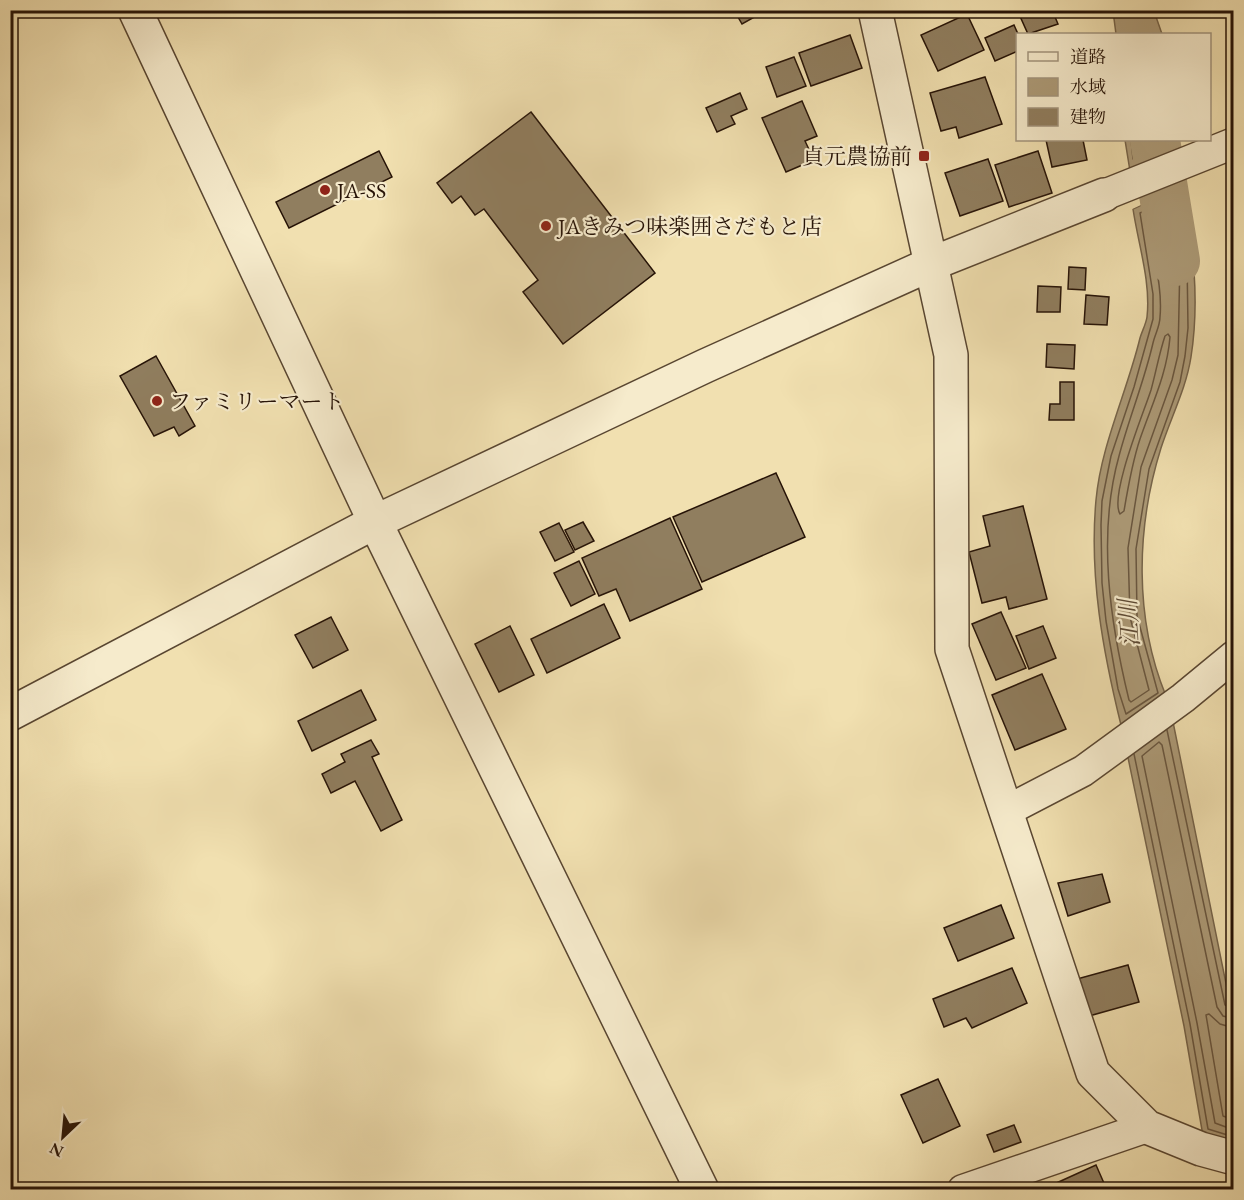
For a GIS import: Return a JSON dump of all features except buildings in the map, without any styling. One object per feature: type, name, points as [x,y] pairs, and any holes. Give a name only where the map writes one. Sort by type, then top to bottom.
[{"type":"street","points":[[135,10],[375,522],[702,1190]]},
{"type":"street","points":[[875,10],[951,355],[952,650],[1008,810],[1094,1073],[1147,1127],[1201,1149],[1233,1158]]},
{"type":"street","points":[[10,714],[375,522],[705,366],[931,264],[1223,147]]},
{"type":"street","points":[[1008,810],[1083,771],[1100,756],[1183,698],[1233,656]]},
{"type":"street","points":[[963,1190],[1147,1127]]},
{"type":"water","points":[[1113,11],[1154,11],[1162,33],[1116,33]]},
{"type":"water","points":[[1125,141],[1177,141],[1179,148],[1130,171]]},
{"type":"water","points":[[1182,186],[1194,271],[1194,336],[1186,380],[1161,448],[1153,478],[1143,541],[1142,573],[1148,636],[1166,696],[1121,725],[1099,614],[1094,557],[1096,500],[1103,459],[1147,317],[1146,276],[1133,209]]},
{"type":"water","points":[[1172,717],[1233,1018],[1233,1144],[1203,1136],[1184,1026],[1126,748]]},
{"type":"pier","points":[[1180,183],[1184,185],[1130,210],[1132,206]]},
{"type":"waterway","name":"江川","points":[[1155,141],[1175,261]]},
{"type":"place","name":"貞元農協前","points":[[924,156]]},
{"type":"place","name":"JA-SS","points":[[325,190]]},
{"type":"place","name":"JAきみつ味楽囲さだもと店","points":[[546,226]]},
{"type":"place","name":"ファミリーマート","points":[[157,401]]}]
